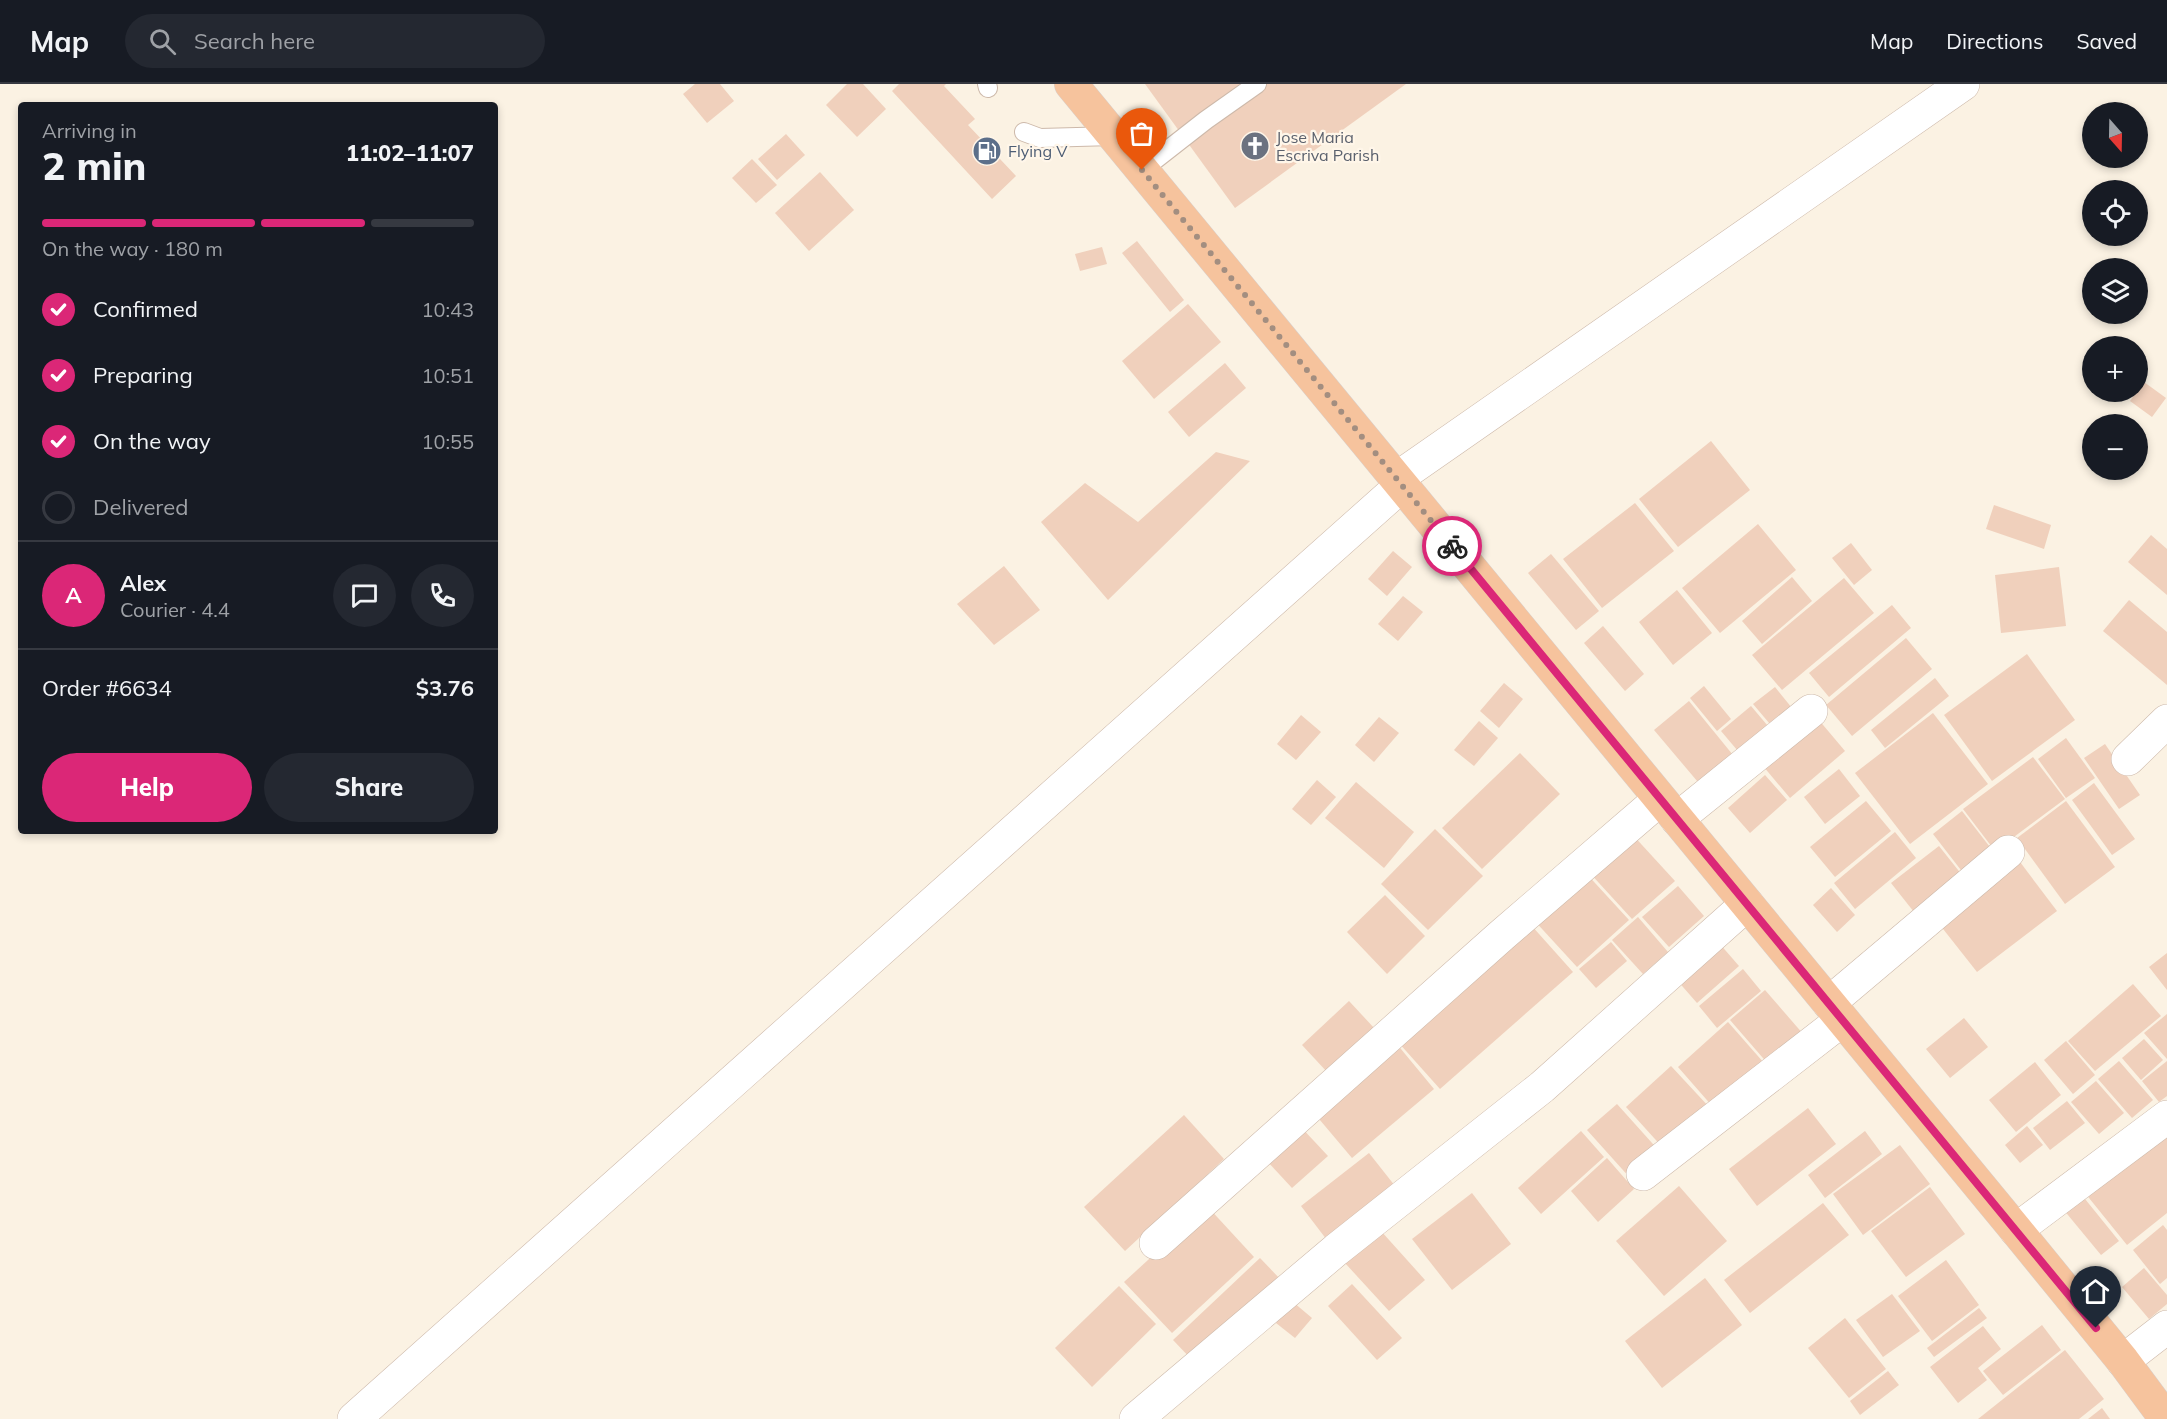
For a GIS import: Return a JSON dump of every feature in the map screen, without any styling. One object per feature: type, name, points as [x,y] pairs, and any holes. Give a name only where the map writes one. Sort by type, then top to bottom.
[{"type":"highway","points":[[1071,84],[2016,1230],[2123,1361],[2166,1419]]},
{"type":"street","points":[[354,1419],[1399,482],[1963,84]]},
{"type":"street","points":[[1156,1243],[1502,935],[1668,809],[1811,711]]},
{"type":"street","points":[[2128,759],[2167,721]]},
{"type":"street","points":[[1643,1174],[1836,1012],[2008,852]]},
{"type":"street","points":[[1136,1419],[1336,1250],[1542,1087],[1747,904]]},
{"type":"street","points":[[2016,1230],[2167,1117]]},
{"type":"street","points":[[2123,1361],[2167,1327]]},
{"type":"lane","points":[[1142,170],[1257,84]]},
{"type":"lane","points":[[1024,132],[1040,138],[1114,136]]},
{"type":"building","points":[[695,84],[720,84],[734,101],[707,123],[683,94]]},
{"type":"building","points":[[847,84],[863,84],[886,109],[857,137],[826,105]]},
{"type":"building","points":[[899,84],[946,84],[944,86],[975,119],[968,125],[1016,176],[992,199],[892,91]]},
{"type":"building","name":"Jose Maria Escriva Parish","points":[[1145,84],[1406,84],[1235,208]]},
{"type":"building","points":[[786,134],[805,155],[777,180],[758,159]]},
{"type":"building","points":[[752,159],[777,185],[756,203],[732,178]]},
{"type":"building","points":[[820,172],[854,210],[809,251],[775,213]]},
{"type":"building","points":[[1137,241],[1184,300],[1170,312],[1122,253]]},
{"type":"building","points":[[1102,247],[1107,264],[1080,271],[1075,254]]},
{"type":"building","points":[[1188,304],[1221,342],[1154,399],[1122,361]]},
{"type":"building","points":[[1225,363],[1246,388],[1189,437],[1168,412]]},
{"type":"building","points":[[2148,385],[2166,398],[2152,417],[2131,402],[2148,402]]},
{"type":"building","points":[[1711,441],[1750,490],[1678,547],[1639,499]]},
{"type":"building","points":[[1216,452],[1250,461],[1108,600],[1041,522],[1085,483],[1138,522]]},
{"type":"building","points":[[1635,503],[1674,551],[1602,608],[1563,559]]},
{"type":"building","points":[[1994,505],[2051,525],[2044,549],[1986,529]]},
{"type":"building","points":[[1758,524],[1796,570],[1720,633],[1682,588]]},
{"type":"building","points":[[2151,535],[2167,549],[2167,595],[2128,562]]},
{"type":"building","points":[[1851,543],[1872,570],[1854,585],[1832,558]]},
{"type":"building","points":[[1393,551],[1412,567],[1387,596],[1368,579]]},
{"type":"building","points":[[1551,554],[1599,611],[1576,630],[1528,573]]},
{"type":"building","points":[[1004,566],[1040,610],[994,645],[957,604]]},
{"type":"building","points":[[2059,567],[2066,626],[2001,633],[1995,575]]},
{"type":"building","points":[[1792,577],[1812,601],[1762,644],[1742,621]]},
{"type":"building","points":[[1844,578],[1874,613],[1782,690],[1752,655]]},
{"type":"building","points":[[1677,590],[1712,633],[1673,665],[1639,622]]},
{"type":"building","points":[[1403,596],[1423,612],[1398,641],[1378,624]]},
{"type":"building","points":[[2129,600],[2167,632],[2167,685],[2103,631]]},
{"type":"building","points":[[1892,605],[1911,628],[1829,697],[1809,673]]},
{"type":"building","points":[[1603,626],[1644,674],[1625,691],[1584,643]]},
{"type":"building","points":[[1906,638],[1932,669],[1852,736],[1826,705]]},
{"type":"building","points":[[2027,654],[2075,720],[1992,781],[1944,715]]},
{"type":"building","points":[[1935,678],[1949,696],[1885,748],[1871,730]]},
{"type":"building","points":[[1504,683],[1523,699],[1499,728],[1480,711]]},
{"type":"building","points":[[1704,686],[1731,719],[1717,731],[1690,698]]},
{"type":"building","points":[[1775,687],[1796,713],[1775,730],[1753,704]]},
{"type":"building","points":[[1689,701],[1737,760],[1703,788],[1654,730]]},
{"type":"building","points":[[1751,706],[1773,732],[1743,757],[1721,731]]},
{"type":"building","points":[[1933,713],[1988,784],[1910,844],[1855,773]]},
{"type":"building","points":[[1301,715],[1321,732],[1296,760],[1277,744]]},
{"type":"building","points":[[1379,717],[1399,733],[1374,762],[1355,745]]},
{"type":"building","points":[[1818,719],[1845,751],[1790,798],[1763,766]]},
{"type":"building","points":[[1479,721],[1498,738],[1474,766],[1454,750]]},
{"type":"building","points":[[2066,738],[2095,778],[2066,798],[2038,759]]},
{"type":"building","points":[[2105,744],[2140,795],[2119,809],[2084,758]]},
{"type":"building","points":[[1520,753],[1560,794],[1482,869],[1442,828]]},
{"type":"building","points":[[2033,757],[2065,799],[1995,851],[1963,809]]},
{"type":"building","points":[[1839,769],[1860,796],[1825,824],[1804,797]]},
{"type":"building","points":[[1765,775],[1787,800],[1750,833],[1728,808]]},
{"type":"building","points":[[1317,780],[1336,797],[1311,825],[1292,809]]},
{"type":"building","points":[[1356,782],[1414,832],[1384,868],[1325,818]]},
{"type":"building","points":[[2094,783],[2135,839],[2112,855],[2072,800]]},
{"type":"building","points":[[1866,801],[1891,831],[1835,877],[1810,847]]},
{"type":"building","points":[[2066,801],[2115,867],[2065,904],[2017,838]]},
{"type":"building","points":[[1962,811],[1993,851],[1964,874],[1933,834]]},
{"type":"building","points":[[1435,829],[1483,876],[1428,930],[1381,884]]},
{"type":"building","points":[[1895,832],[1916,858],[1855,909],[1834,883]]},
{"type":"building","points":[[1631,833],[1675,881],[1632,919],[1588,871]]},
{"type":"building","points":[[1939,846],[1962,875],[1914,912],[1891,883]]},
{"type":"building","points":[[2017,858],[2057,911],[1977,972],[1936,920]]},
{"type":"building","points":[[1584,871],[1629,920],[1577,967],[1532,918]]},
{"type":"building","points":[[1678,886],[1704,916],[1669,947],[1642,917]]},
{"type":"building","points":[[1831,888],[1855,915],[1837,932],[1813,905]]},
{"type":"building","points":[[1385,895],[1425,936],[1387,974],[1347,932]]},
{"type":"building","points":[[1638,917],[1668,952],[1643,974],[1612,940]]},
{"type":"building","points":[[1531,925],[1573,972],[1440,1089],[1398,1042]]},
{"type":"building","points":[[1611,942],[1627,961],[1596,988],[1579,969]]},
{"type":"building","points":[[1719,943],[1739,966],[1697,1003],[1676,979]]},
{"type":"building","points":[[2167,953],[2167,990],[2149,967]]},
{"type":"building","points":[[1743,969],[1761,991],[1717,1028],[1699,1006]]},
{"type":"building","points":[[2133,984],[2161,1016],[2095,1071],[2068,1041]]},
{"type":"building","points":[[1765,990],[1804,1035],[1769,1065],[1730,1020]]},
{"type":"building","points":[[1349,1001],[1375,1029],[1328,1073],[1302,1045]]},
{"type":"building","points":[[2167,1014],[2167,1059],[2144,1033]]},
{"type":"building","points":[[1964,1018],[1988,1047],[1950,1078],[1926,1049]]},
{"type":"building","points":[[1728,1022],[1764,1063],[1713,1107],[1678,1067]]},
{"type":"building","points":[[2144,1039],[2163,1060],[2141,1080],[2122,1058]]},
{"type":"building","points":[[2066,1041],[2095,1075],[2073,1094],[2044,1060]]},
{"type":"building","points":[[1396,1043],[1434,1089],[1352,1158],[1314,1113]]},
{"type":"building","points":[[2119,1061],[2153,1100],[2132,1118],[2098,1079]]},
{"type":"building","points":[[2167,1061],[2167,1096],[2159,1102],[2142,1081]]},
{"type":"building","points":[[2035,1062],[2061,1095],[2016,1132],[1989,1100]]},
{"type":"building","points":[[1671,1066],[1710,1108],[1664,1149],[1626,1107]]},
{"type":"building","points":[[2096,1081],[2124,1113],[2099,1134],[2071,1102]]},
{"type":"building","points":[[2067,1101],[2085,1123],[2050,1150],[2033,1128]]},
{"type":"building","points":[[1617,1104],[1661,1153],[1631,1179],[1587,1130]]},
{"type":"building","points":[[1808,1108],[1836,1144],[1757,1206],[1729,1169]]},
{"type":"building","points":[[1184,1115],[1224,1159],[1125,1251],[1084,1207]]},
{"type":"building","points":[[1300,1126],[1328,1156],[1292,1188],[1265,1159]]},
{"type":"building","points":[[2027,1126],[2043,1145],[2020,1163],[2005,1145]]},
{"type":"building","points":[[2167,1127],[2167,1213],[2127,1245],[2085,1193]]},
{"type":"building","points":[[1581,1131],[1604,1157],[1541,1214],[1518,1188]]},
{"type":"building","points":[[1865,1131],[1882,1154],[1825,1198],[1808,1175]]},
{"type":"building","points":[[1900,1145],[1930,1184],[1863,1235],[1833,1194]]},
{"type":"building","points":[[1369,1153],[1399,1191],[1330,1244],[1301,1206]]},
{"type":"building","points":[[1607,1158],[1634,1189],[1598,1222],[1571,1191]]},
{"type":"building","points":[[1679,1186],[1727,1241],[1664,1296],[1616,1241]]},
{"type":"building","points":[[1930,1187],[1965,1234],[1906,1277],[1871,1231]]},
{"type":"building","points":[[1472,1193],[1511,1244],[1452,1290],[1412,1239]]},
{"type":"building","points":[[2081,1194],[2119,1241],[2101,1255],[2063,1209]]},
{"type":"building","points":[[1823,1203],[1849,1235],[1750,1313],[1724,1280]]},
{"type":"building","points":[[1207,1206],[1254,1257],[1172,1333],[1124,1282]]},
{"type":"building","points":[[2163,1225],[2167,1230],[2167,1278],[2160,1284],[2133,1250]]},
{"type":"building","points":[[1381,1231],[1425,1280],[1389,1311],[1345,1263]]},
{"type":"building","points":[[1260,1258],[1281,1280],[1194,1362],[1173,1340]]},
{"type":"building","points":[[1946,1260],[1979,1305],[1932,1341],[1898,1296]]},
{"type":"building","points":[[2144,1268],[2167,1295],[2167,1304],[2149,1319],[2122,1287]]},
{"type":"building","points":[[1705,1278],[1742,1325],[1662,1388],[1625,1341]]},
{"type":"building","points":[[1352,1284],[1402,1338],[1377,1360],[1328,1306]]},
{"type":"building","points":[[1119,1286],[1156,1324],[1092,1387],[1055,1348]]},
{"type":"building","points":[[1892,1294],[1920,1331],[1883,1357],[1856,1320]]},
{"type":"building","points":[[1293,1302],[1312,1318],[1295,1338],[1276,1323]]},
{"type":"building","points":[[1979,1308],[1987,1318],[1934,1357],[1927,1348]]},
{"type":"building","points":[[1845,1318],[1886,1369],[1849,1398],[1808,1348]]},
{"type":"building","points":[[2042,1325],[2061,1350],[2003,1395],[1983,1371]]},
{"type":"building","points":[[1983,1326],[2001,1349],[1978,1368],[1987,1380],[1958,1403],[1930,1367]]},
{"type":"building","points":[[2065,1350],[2104,1399],[2079,1419],[1978,1419]]},
{"type":"building","points":[[1888,1371],[1899,1385],[1860,1415],[1850,1401]]},
{"type":"building","points":[[2102,1408],[2110,1419],[2088,1419]]},
{"type":"way so far","points":[[1142,170],[1452,546]]},
{"type":"place","name":"Jose Maria Escriva Parish","points":[[1255,146]]},
{"type":"place","name":"Flying V","points":[[987,151]]},
{"type":"route","points":[[1452,546],[2096,1328]]}]
